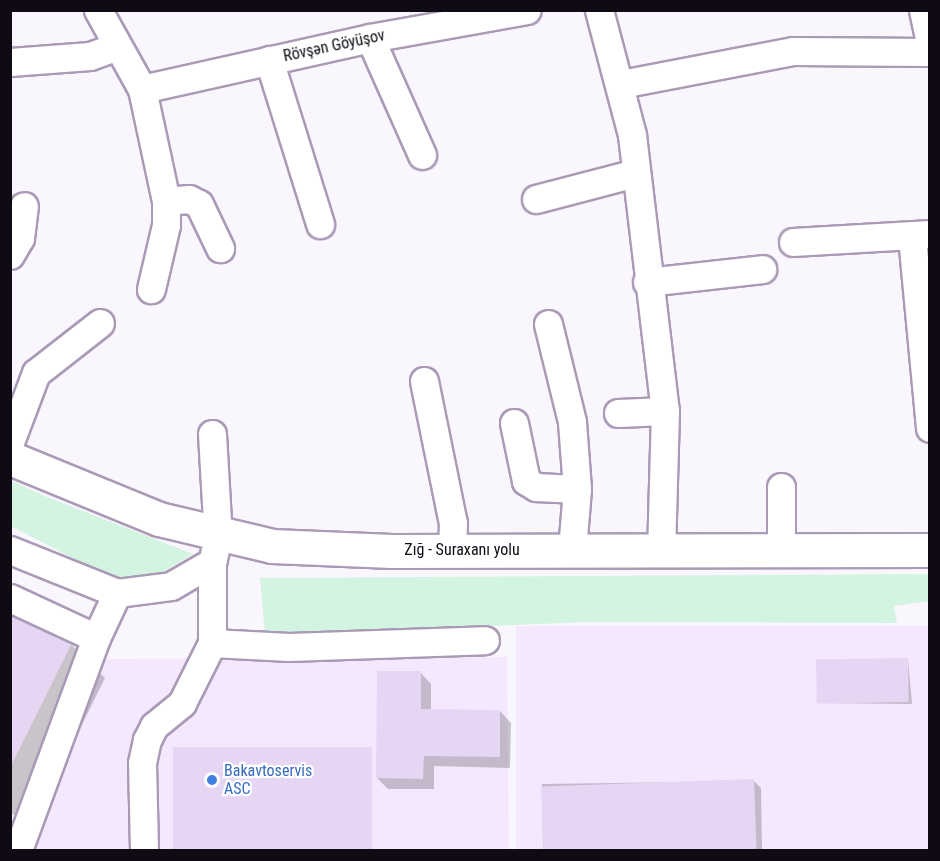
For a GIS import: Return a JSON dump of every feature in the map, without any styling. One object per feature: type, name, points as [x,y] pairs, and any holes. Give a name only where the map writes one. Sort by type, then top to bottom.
[{"type":"main road","name":"Zığ - Suraxanı yolu","points":[[10,458],[215,549],[781,552],[930,550]]},
{"type":"street","points":[[98,10],[142,89],[166,201],[166,225],[151,289]]},
{"type":"street","name":"Rövşən Göyüşov","points":[[142,89],[370,38],[527,10]]},
{"type":"street","points":[[598,10],[621,84],[635,173],[665,411],[661,550]]},
{"type":"street","points":[[923,10],[930,44]]},
{"type":"street","points":[[370,38],[422,155]]},
{"type":"street","points":[[10,62],[90,56],[117,46]]},
{"type":"street","points":[[621,84],[793,51],[930,52]]},
{"type":"street","points":[[269,60],[320,224]]},
{"type":"street","points":[[536,199],[635,173]]},
{"type":"street","points":[[166,201],[189,199],[199,204],[220,248]]},
{"type":"street","points":[[10,255],[20,238],[24,206]]},
{"type":"street","points":[[794,242],[921,236],[930,428]]},
{"type":"street","points":[[647,282],[762,269]]},
{"type":"street","points":[[10,442],[36,373],[100,323]]},
{"type":"street","points":[[548,324],[572,422],[577,489],[572,550]]},
{"type":"street","points":[[424,381],[453,524],[452,550]]},
{"type":"street","points":[[618,412],[665,411]]},
{"type":"street","points":[[514,423],[526,481],[536,488],[577,489]]},
{"type":"street","points":[[144,850],[142,763],[147,740],[154,726],[182,703],[212,643],[215,549],[212,434]]},
{"type":"street","points":[[781,487],[781,552]]},
{"type":"street","points":[[10,550],[117,593],[171,586],[215,549]]},
{"type":"street","points":[[18,850],[96,638],[117,593]]},
{"type":"street","points":[[10,598],[96,638]]},
{"type":"street","points":[[212,643],[289,647],[485,640]]},
{"type":"shaded area","points":[[516,626],[929,626],[929,850],[516,850]]},
{"type":"shaded area","points":[[507,657],[509,850],[35,850],[103,659]]},
{"type":"green space","points":[[10,480],[47,497],[193,554],[159,574],[115,580],[11,526]]},
{"type":"green space","points":[[929,574],[930,601],[894,606],[897,623],[588,622],[265,635],[260,578]]},
{"type":"building","points":[[10,612],[72,643],[10,768]]},
{"type":"building","points":[[908,658],[909,702],[817,704],[816,660]]},
{"type":"building","points":[[377,671],[421,671],[421,709],[500,710],[500,757],[424,756],[423,779],[376,778]]},
{"type":"building","points":[[173,747],[372,747],[372,850],[173,850]]},
{"type":"building","points":[[754,779],[756,850],[543,850],[541,786]]},
{"type":"place","name":"Bakavtoservis ASC","points":[[212,780]]}]
